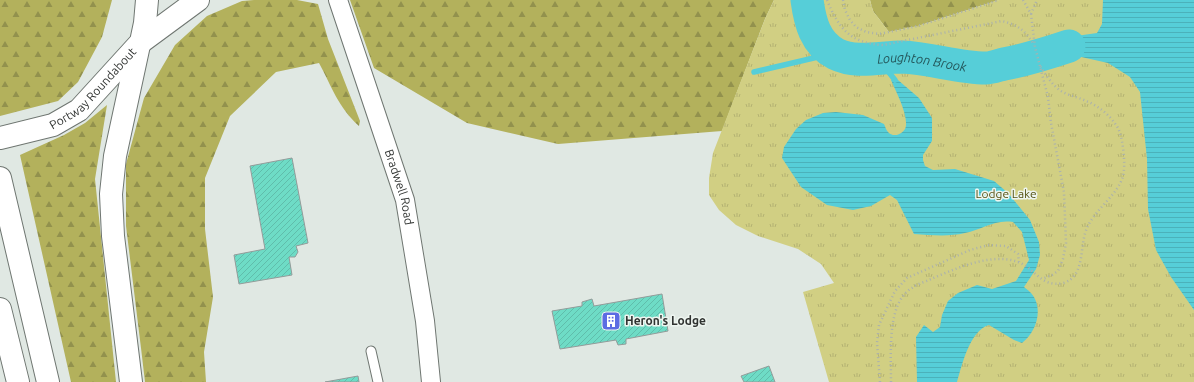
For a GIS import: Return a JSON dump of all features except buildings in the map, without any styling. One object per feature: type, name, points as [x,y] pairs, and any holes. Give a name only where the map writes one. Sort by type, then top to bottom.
[{"type":"main road","name":"Portway Roundabout","points":[[0,138],[53,125],[79,110],[140,43],[145,23],[146,0]]},
{"type":"main road","points":[[131,382],[113,236],[111,194],[115,156],[140,43],[198,0]]},
{"type":"main road","points":[[0,178],[48,382]]},
{"type":"main road","points":[[0,309],[18,382]]},
{"type":"street","name":"Bradwell Road","points":[[338,0],[405,200],[425,321],[431,382]]},
{"type":"lane","points":[[371,351],[378,382]]},
{"type":"path","points":[[827,0],[834,17],[842,28],[851,37],[862,42],[883,45],[1002,21],[1010,23],[1027,33],[1035,47]]},
{"type":"path","points":[[843,0],[850,20],[856,27],[866,32],[878,34],[918,26],[999,0]]},
{"type":"path","points":[[1023,0],[1031,14],[1035,47],[1048,97],[1051,123],[1064,192],[1066,243],[1063,259],[1058,271],[1042,279]]},
{"type":"path","points":[[1031,14],[1037,0]]},
{"type":"path","points":[[891,382],[892,332],[895,314],[904,295],[912,287],[950,271],[977,262],[996,259],[1019,262],[1046,282],[1054,284],[1064,282],[1072,278],[1076,274],[1082,254],[1086,229],[1095,213],[1114,191],[1123,176],[1122,138],[1115,124],[1096,106],[1086,100],[1068,95],[1054,86],[1040,66]]},
{"type":"path","points":[[880,382],[877,343],[879,325],[895,291],[907,278],[970,250],[988,245],[1006,246],[1018,254],[1019,262]]},
{"type":"green space","points":[[0,0],[112,0],[102,37],[78,82],[58,101],[0,116]]},
{"type":"green space","points":[[297,0],[318,4],[328,39],[360,121],[359,126],[346,112],[319,63],[276,72],[230,116],[205,178],[205,229],[213,297],[204,352],[206,382],[145,382],[126,226],[126,164],[144,98],[175,45],[207,16],[242,1]]},
{"type":"green space","points":[[350,0],[774,0],[765,19],[722,131],[558,144],[467,123],[374,68]]},
{"type":"green space","name":"Lodge Lake","points":[[774,0],[870,0],[873,11],[889,32],[918,26],[999,0],[1194,0],[1194,382],[829,382],[803,292],[834,283],[821,264],[798,249],[758,236],[736,225],[719,210],[709,195],[709,178],[713,153],[765,19]]},
{"type":"green space","points":[[870,0],[999,0],[918,26],[889,32],[873,11]]},
{"type":"green space","points":[[107,105],[95,179],[116,382],[71,382],[20,155],[64,135],[85,123]]},
{"type":"water","points":[[1103,0],[1194,0],[1194,310],[1171,277],[1156,250],[1148,209],[1147,159],[1140,92],[1130,77],[1108,63],[1068,54],[1069,37],[1097,33],[1102,24]]},
{"type":"water","name":"Lodge Lake","points":[[891,80],[898,80],[919,98],[932,118],[932,141],[923,155],[925,166],[933,170],[955,169],[994,181],[1008,193],[1030,220],[1039,242],[1040,255],[1036,269],[1024,287],[1033,295],[1037,305],[1038,311],[1034,329],[1022,343],[989,325],[982,328],[968,349],[957,382],[917,382],[916,337],[924,325],[933,332],[940,327],[942,315],[948,301],[958,293],[977,285],[992,289],[1016,281],[1029,260],[1022,232],[1013,222],[1006,221],[994,223],[971,232],[952,235],[914,234],[897,200],[890,195],[871,206],[853,210],[827,205],[801,187],[782,158],[784,147],[796,129],[806,120],[823,113],[836,112],[863,115],[884,124],[890,134],[896,135],[902,133],[906,125],[905,114]]},
{"type":"waterway","name":"Loughton Brook","points":[[807,0],[812,24],[818,38],[836,54],[852,59],[902,57],[976,68],[988,68],[1045,54],[1069,46]]},
{"type":"waterway","points":[[754,72],[835,53]]},
{"type":"waterway","points":[[866,59],[887,70],[895,80]]},
{"type":"place","name":"Heron's Lodge","points":[[611,321]]}]
